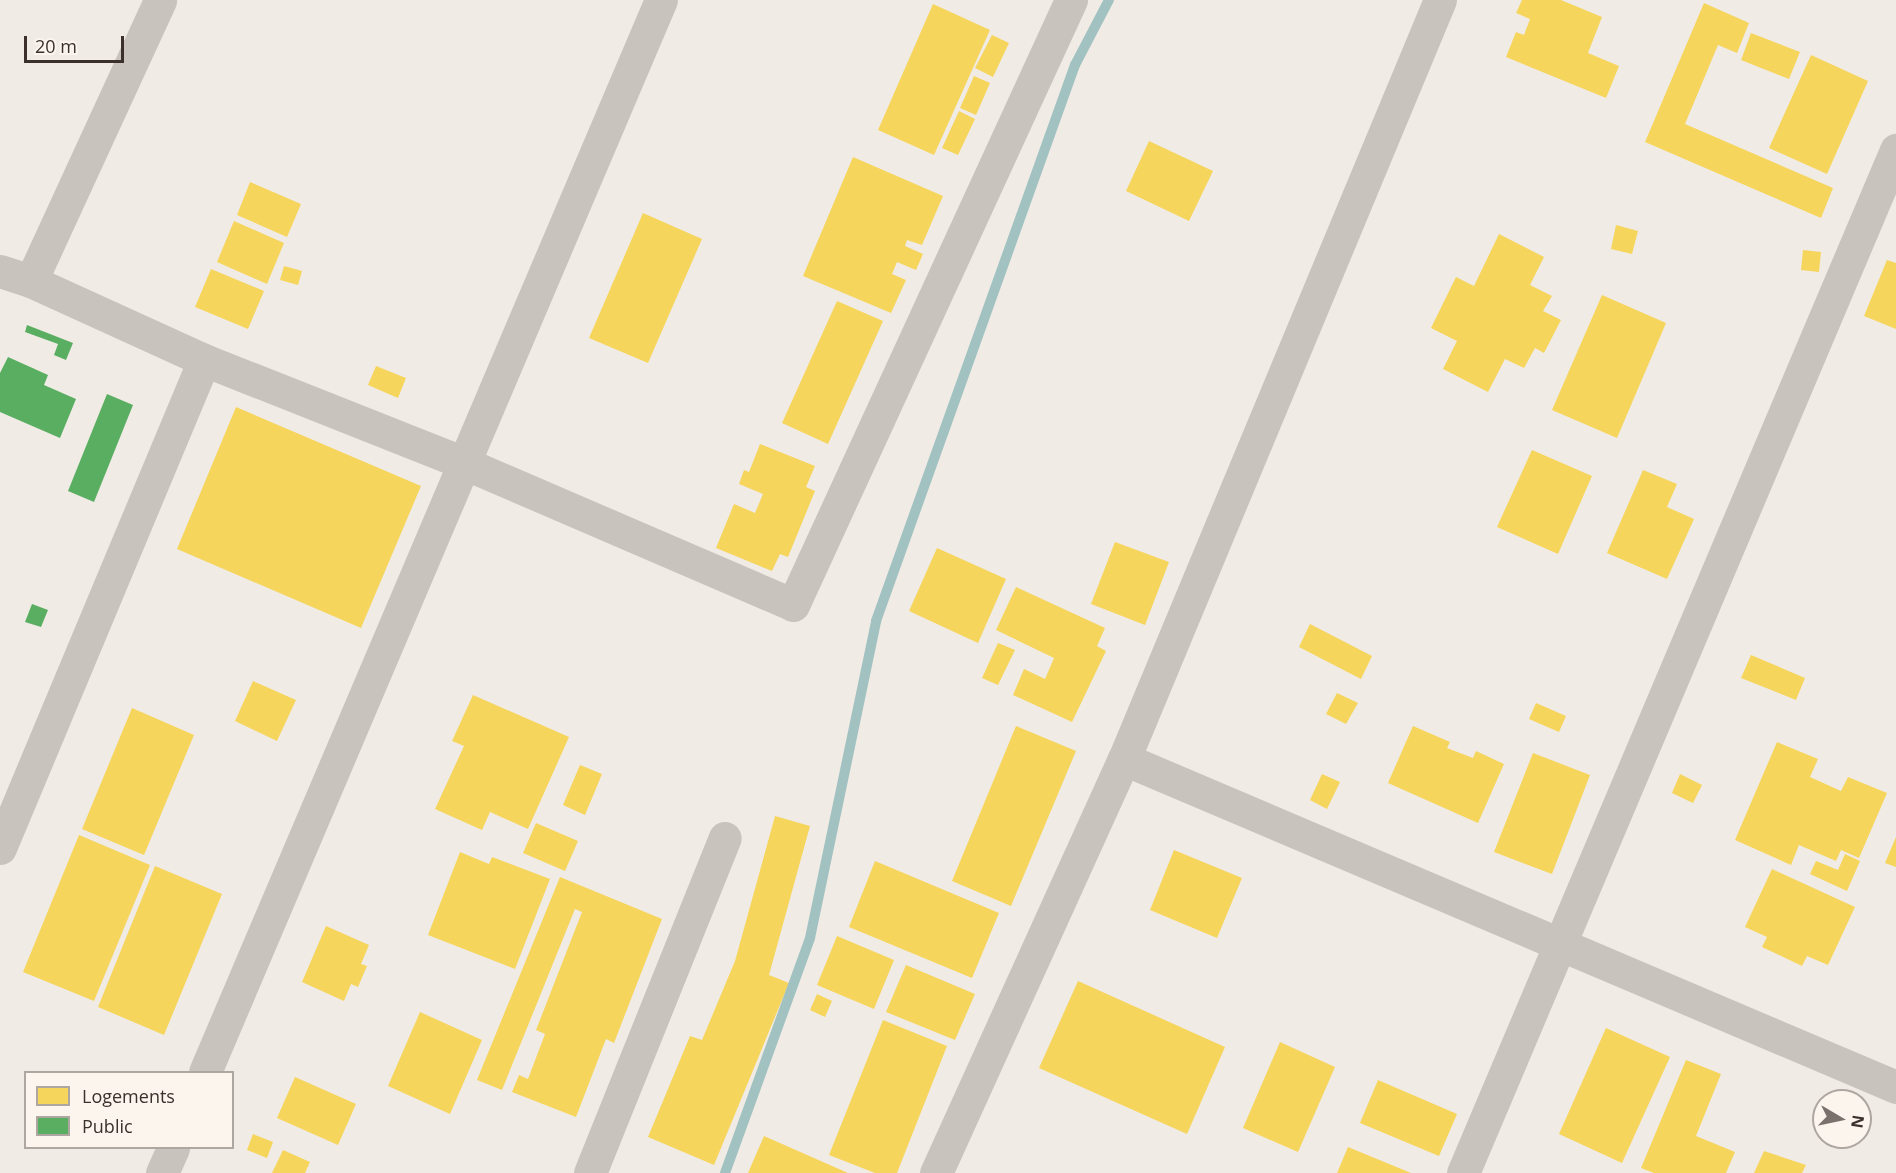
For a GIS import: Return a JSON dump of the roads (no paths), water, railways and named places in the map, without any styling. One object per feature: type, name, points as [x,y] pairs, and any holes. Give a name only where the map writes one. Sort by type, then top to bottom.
[{"type":"street","points":[[31,281],[160,0]]},
{"type":"street","points":[[205,1071],[661,0]]},
{"type":"street","points":[[0,271],[31,281],[204,360],[464,463],[793,605],[1071,0]]},
{"type":"street","points":[[936,1173],[1124,759],[1440,0]]},
{"type":"street","points":[[1463,1173],[1562,946],[1896,150]]},
{"type":"street","points":[[0,848],[204,360]]},
{"type":"street","points":[[1124,759],[1896,1086]]},
{"type":"street","points":[[590,1173],[725,838]]},
{"type":"street","points":[[162,1173],[173,1149]]},
{"type":"waterway","points":[[725,1173],[810,938],[876,621],[1075,65],[1109,0]]}]
